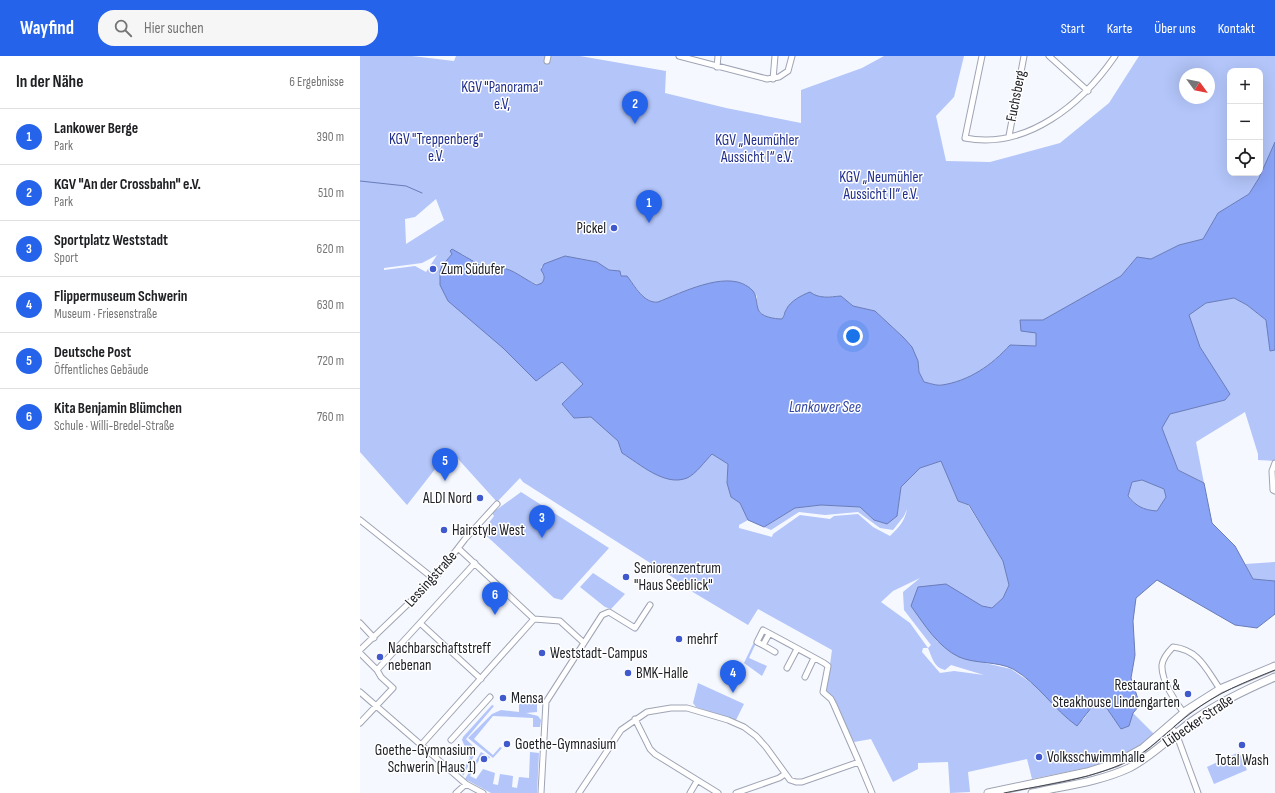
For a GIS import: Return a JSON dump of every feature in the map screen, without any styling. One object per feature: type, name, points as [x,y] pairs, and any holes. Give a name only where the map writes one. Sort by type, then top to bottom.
[{"type":"street","points":[[679,56],[754,77],[773,78],[788,72],[792,56]]},
{"type":"street","points":[[717,67],[718,56]]},
{"type":"street","points":[[773,78],[775,56]]},
{"type":"street","points":[[982,56],[965,138],[986,141],[1032,129],[1053,119],[1088,91],[1114,56]]},
{"type":"street","name":"Fuchsberg","points":[[1009,136],[1024,56]]},
{"type":"street","points":[[1049,56],[1088,91]]},
{"type":"street","points":[[1275,463],[1272,471],[1273,490],[1275,491]]},
{"type":"street","name":"Lessingstraße","points":[[360,650],[434,579],[458,548],[497,504]]},
{"type":"street","points":[[360,520],[434,579]]},
{"type":"street","points":[[458,548],[534,619],[560,621],[584,643]]},
{"type":"street","name":"Lessingstraße","points":[[377,670],[475,563]]},
{"type":"street","points":[[541,793],[546,702],[605,612],[609,612],[635,628],[650,605]]},
{"type":"street","points":[[422,744],[534,619]]},
{"type":"street","points":[[360,623],[374,638]]},
{"type":"street","points":[[420,623],[481,679]]},
{"type":"street","points":[[776,652],[757,642],[763,630],[828,666],[822,692],[831,698],[872,793]]},
{"type":"street","points":[[1184,713],[1174,700],[1163,673],[1162,665],[1166,655],[1173,647],[1185,648],[1199,659],[1220,689]]},
{"type":"street","points":[[787,668],[797,649]]},
{"type":"street","points":[[360,653],[393,688],[360,723]]},
{"type":"street","points":[[805,677],[814,658]]},
{"type":"street","name":"Lübecker Straße","points":[[988,793],[1087,772],[1116,763],[1143,748],[1184,713],[1220,689],[1275,666]]},
{"type":"street","name":"Lübecker Straße","points":[[1032,793],[1100,777],[1128,768],[1149,755],[1176,733],[1222,702],[1275,677]]},
{"type":"street","points":[[360,692],[422,744],[466,784],[483,793]]},
{"type":"street","points":[[451,740],[490,697]]},
{"type":"street","points":[[579,793],[621,730],[635,719],[654,710],[680,707],[737,723],[760,740],[790,780],[802,782],[859,762]]},
{"type":"street","points":[[635,719],[650,749],[655,754],[718,793]]},
{"type":"street","points":[[1169,725],[1176,733],[1198,793]]},
{"type":"street","points":[[736,793],[779,778],[785,774]]},
{"type":"street","points":[[690,793],[697,781]]},
{"type":"street","points":[[456,793],[466,784]]},
{"type":"green space","points":[[360,56],[412,56],[454,61],[456,56],[580,56],[666,71],[665,93],[726,108],[801,123],[801,90],[862,68],[884,56],[964,56],[954,97],[936,116],[946,161],[990,162],[1060,143],[1109,103],[1139,56],[1275,56],[1275,142],[1263,169],[1263,68],[1227,68],[1227,176],[1260,176],[1249,194],[1218,213],[1203,239],[1179,245],[1151,259],[1137,257],[1121,276],[1043,321],[1020,320],[1036,333],[1036,346],[1010,345],[996,359],[979,371],[971,376],[952,383],[935,385],[924,382],[919,372],[918,361],[903,337],[875,311],[853,306],[841,296],[822,297],[802,295],[786,309],[782,319],[768,317],[759,312],[757,306],[757,296],[746,285],[735,282],[681,293],[653,303],[644,298],[627,276],[621,276],[620,271],[609,270],[597,262],[565,256],[541,267],[545,279],[540,285],[523,279],[513,272],[497,267],[491,269],[462,254],[452,254],[446,261],[440,276],[440,285],[536,381],[562,362],[584,384],[562,404],[574,418],[591,416],[619,441],[622,453],[688,477],[712,454],[728,464],[727,483],[731,497],[740,503],[748,520],[739,525],[739,528],[772,537],[773,534],[800,515],[830,519],[834,516],[858,514],[873,527],[890,536],[901,524],[907,509],[904,516],[893,530],[880,528],[858,512],[825,515],[799,512],[771,530],[764,527],[795,508],[821,505],[860,507],[874,520],[897,516],[901,487],[920,468],[941,461],[958,501],[968,505],[1003,561],[1009,585],[1003,598],[992,608],[982,607],[946,584],[911,606],[937,641],[959,657],[1011,669],[1039,688],[1069,720],[1083,720],[1095,703],[1106,707],[1121,729],[1129,726],[1133,713],[1157,737],[1110,763],[1032,779],[1027,759],[968,772],[970,792],[950,793],[948,762],[918,763],[918,769],[893,782],[871,739],[854,742],[834,705],[826,694],[832,650],[758,609],[748,625],[676,582],[677,580],[523,482],[520,478],[497,502],[450,450],[407,505],[360,452]],"holes":[[[436,199],[444,220],[406,244],[405,219],[415,217]],[[437,255],[426,272],[415,266],[384,270],[384,268],[422,263]],[[920,578],[903,592],[904,610],[931,645],[928,648],[910,623],[881,602],[893,591]],[[923,648],[928,648],[936,665],[941,669],[945,670],[951,665],[984,675],[954,671],[940,673],[922,652]]]},
{"type":"green space","points":[[1234,298],[1247,305],[1266,320],[1270,351],[1275,350],[1275,461],[1258,460],[1258,454],[1245,412],[1196,442],[1204,483],[1178,470],[1162,428],[1170,414],[1225,400],[1230,394],[1200,347],[1188,315],[1206,303]]},
{"type":"green space","points":[[1142,480],[1164,489],[1166,497],[1157,511],[1140,507],[1128,495],[1132,482]]},
{"type":"green space","points":[[521,492],[609,548],[562,600],[554,598],[479,529],[482,526],[485,528],[494,516],[492,513]]},
{"type":"green space","points":[[1275,562],[1275,581],[1253,579],[1245,564]]},
{"type":"green space","points":[[593,573],[625,594],[611,609],[605,607],[580,587]]},
{"type":"green space","points":[[754,642],[756,643],[749,658],[767,666],[762,676],[744,663]]},
{"type":"green space","points":[[698,683],[744,704],[736,720],[696,707],[693,703]]},
{"type":"green space","points":[[537,703],[537,712],[526,713],[538,716],[541,720],[540,727],[533,727],[533,718],[493,716],[474,739],[493,755],[500,747],[502,748],[493,758],[468,738],[492,714],[501,710],[519,712],[519,704]]},
{"type":"green space","points":[[492,705],[494,706],[466,739],[477,750],[463,776],[462,772],[470,758],[462,740],[463,737]]},
{"type":"green space","points":[[481,752],[490,757],[489,759],[482,755],[470,776],[476,779],[483,769],[495,773],[493,784],[498,785],[500,774],[513,776],[512,787],[517,788],[519,777],[529,778],[530,752],[539,753],[537,793],[491,793],[465,779]]},
{"type":"green space","points":[[1239,752],[1247,770],[1214,784],[1207,767]]},
{"type":"water","name":"Lankower See","points":[[1275,142],[1275,350],[1270,351],[1266,320],[1247,305],[1234,298],[1206,303],[1189,315],[1200,347],[1230,394],[1225,400],[1170,414],[1162,428],[1178,470],[1204,483],[1212,523],[1235,546],[1253,579],[1275,581],[1275,614],[1257,628],[1235,625],[1157,580],[1136,598],[1133,621],[1135,655],[1131,678],[1140,705],[1133,713],[1129,726],[1121,729],[1106,707],[1095,703],[1077,726],[1031,682],[1013,669],[1007,666],[972,661],[951,653],[926,627],[911,606],[918,587],[946,584],[982,606],[992,608],[1003,598],[1009,585],[1003,561],[969,505],[958,501],[941,461],[920,468],[901,487],[897,516],[887,524],[874,520],[860,507],[821,505],[795,508],[764,527],[748,520],[740,503],[731,497],[727,483],[728,464],[712,454],[694,474],[687,478],[679,480],[670,479],[653,473],[622,453],[618,441],[591,417],[574,418],[562,404],[583,384],[562,362],[536,381],[503,348],[448,301],[440,285],[440,271],[442,266],[452,254],[450,251],[452,249],[480,265],[491,269],[503,268],[515,272],[537,285],[542,283],[544,280],[544,275],[541,270],[544,264],[565,256],[597,262],[609,270],[620,271],[621,276],[627,276],[640,294],[653,302],[658,302],[702,285],[727,281],[738,282],[747,286],[753,291],[756,296],[759,312],[776,319],[782,319],[785,311],[793,301],[810,292],[821,297],[841,296],[853,306],[875,311],[912,347],[918,361],[919,372],[924,382],[942,385],[971,376],[996,359],[1010,345],[1036,346],[1036,333],[1021,331],[1020,320],[1043,320],[1121,276],[1137,257],[1151,259],[1179,245],[1203,239],[1218,213],[1249,194],[1260,176],[1263,176],[1263,169]],"holes":[[[1142,480],[1164,489],[1166,497],[1157,511],[1140,507],[1128,496],[1132,482]]]},
{"type":"waterway","points":[[360,181],[406,186],[422,193]]},
{"type":"tram line","points":[[1004,793],[1072,780],[1105,771],[1121,764],[1143,752],[1201,706],[1221,694],[1275,670]]},
{"type":"place","name":"KGV \"An der Crossbahn\" e.V.","points":[[635,124]]},
{"type":"place","name":"Lankower Berge","points":[[649,223]]},
{"type":"place","name":"Pickel","points":[[614,228]]},
{"type":"place","name":"Zum Südufer","points":[[433,269]]},
{"type":"place","name":"Deutsche Post","points":[[445,481]]},
{"type":"place","name":"ALDI Nord","points":[[480,498]]},
{"type":"place","name":"Hairstyle West","points":[[444,530]]},
{"type":"place","name":"Sportplatz Weststadt","points":[[542,538]]},
{"type":"place","name":"Seniorenzentrum \"Haus Seeblick\"","points":[[626,577]]},
{"type":"place","name":"Kita Benjamin Blümchen","points":[[495,615]]},
{"type":"place","name":"mehrf","points":[[679,639]]},
{"type":"place","name":"Weststadt-Campus","points":[[542,653]]},
{"type":"place","name":"Nachbarschaftstreff nebenan","points":[[380,657]]},
{"type":"place","name":"BMK-Halle","points":[[628,673]]},
{"type":"place","name":"Flippermuseum Schwerin","points":[[733,693]]},
{"type":"place","name":"Restaurant & Steakhouse Lindengarten","points":[[1188,694]]},
{"type":"place","name":"Mensa","points":[[503,698]]},
{"type":"place","name":"Goethe-Gymnasium","points":[[507,744]]},
{"type":"place","name":"Total Wash","points":[[1242,745]]},
{"type":"place","name":"Volksschwimmhalle","points":[[1039,757]]},
{"type":"place","name":"Goethe-Gymnasium Schwerin (Haus 1)","points":[[484,759]]},
{"type":"park label","name":"KGV \"Panorama\" e.V,","points":[[502,96]]},
{"type":"park label","name":"KGV \"Treppenberg\" e.V.","points":[[436,148]]},
{"type":"park label","name":"KGV „Neumühler Aussicht I“ e.V.","points":[[757,148]]},
{"type":"park label","name":"KGV „Neumühler Aussicht II“ e.V.","points":[[881,186]]}]
